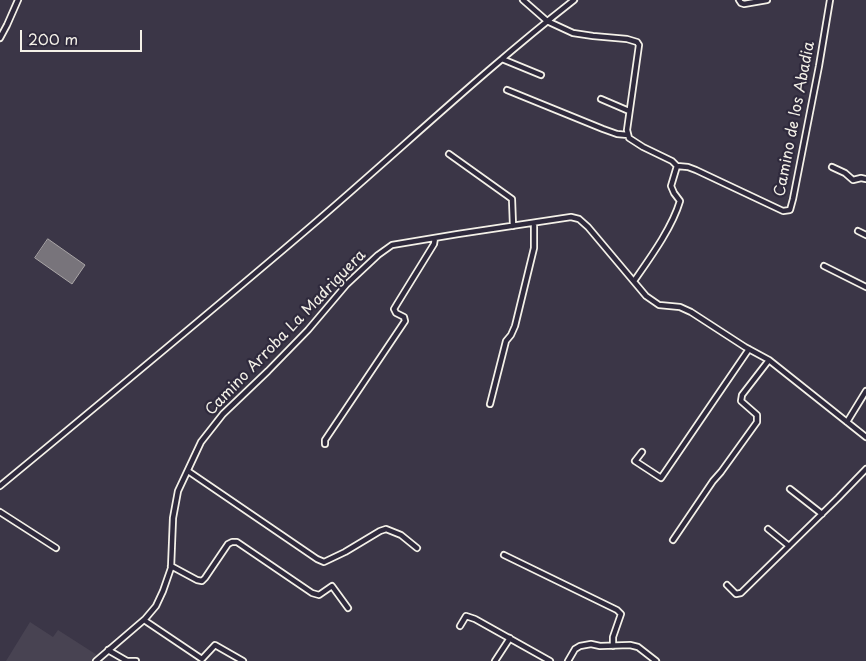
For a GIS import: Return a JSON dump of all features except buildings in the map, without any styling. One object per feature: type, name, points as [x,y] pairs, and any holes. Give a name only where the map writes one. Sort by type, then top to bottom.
[{"type":"street","points":[[0,38],[18,0]]},
{"type":"street","points":[[523,0],[548,21],[573,32],[637,42],[639,45],[629,111],[628,134]]},
{"type":"street","points":[[0,486],[312,226],[445,107],[574,0]]},
{"type":"street","points":[[739,0],[744,4],[767,0]]},
{"type":"street","name":"Camino de los Abadia","points":[[507,90],[603,129],[617,134],[628,134],[629,138],[672,161],[677,166],[696,170],[778,210],[790,210],[819,66],[830,0]]},
{"type":"street","points":[[502,59],[541,75]]},
{"type":"street","points":[[601,99],[629,111]]},
{"type":"street","points":[[449,154],[512,199],[513,226]]},
{"type":"street","points":[[634,281],[654,252],[677,210],[680,201],[674,194],[671,186],[677,166]]},
{"type":"street","points":[[832,167],[854,180],[866,179]]},
{"type":"street","name":"Camino Arroba La Madriguera","points":[[96,661],[144,620],[156,606],[163,592],[171,566],[173,518],[178,492],[201,442],[223,414],[308,330],[347,284],[378,255],[392,245],[534,223],[571,218],[579,219],[588,227],[646,296],[659,305],[680,307],[691,312],[769,360],[866,437]]},
{"type":"street","points":[[490,404],[506,341],[515,326],[526,284],[534,248],[534,223]]},
{"type":"street","points":[[858,231],[866,235]]},
{"type":"street","points":[[324,444],[405,321],[404,317],[394,310],[396,304],[436,238]]},
{"type":"street","points":[[824,266],[866,286]]},
{"type":"street","points":[[642,452],[635,462],[661,478],[749,349]]},
{"type":"street","points":[[672,540],[757,422],[757,415],[741,400],[742,395],[769,360]]},
{"type":"street","points":[[847,422],[866,391]]},
{"type":"street","points":[[726,585],[736,594],[741,593],[866,469]]},
{"type":"street","points":[[188,470],[324,562],[386,529],[401,534],[417,548]]},
{"type":"street","points":[[790,489],[822,514]]},
{"type":"street","points":[[0,512],[56,548]]},
{"type":"street","points":[[768,528],[789,546]]},
{"type":"street","points":[[171,566],[202,581],[228,544],[237,542],[312,593],[318,595],[332,586],[348,608]]},
{"type":"street","points":[[504,555],[621,614],[613,636],[613,646]]},
{"type":"street","points":[[460,626],[466,616],[475,618],[550,661]]},
{"type":"street","points":[[144,620],[202,659],[215,645],[243,661]]},
{"type":"street","points":[[494,661],[510,638]]},
{"type":"street","points":[[568,661],[575,649],[591,644],[600,646],[638,646],[656,661]]},
{"type":"street","points":[[108,650],[128,661],[136,661]]},
{"type":"shaded area","points":[[48,239],[85,265],[72,284],[35,258]]},
{"type":"shaded area","points":[[30,622],[53,637],[58,630],[97,655],[91,661],[6,661]]}]
